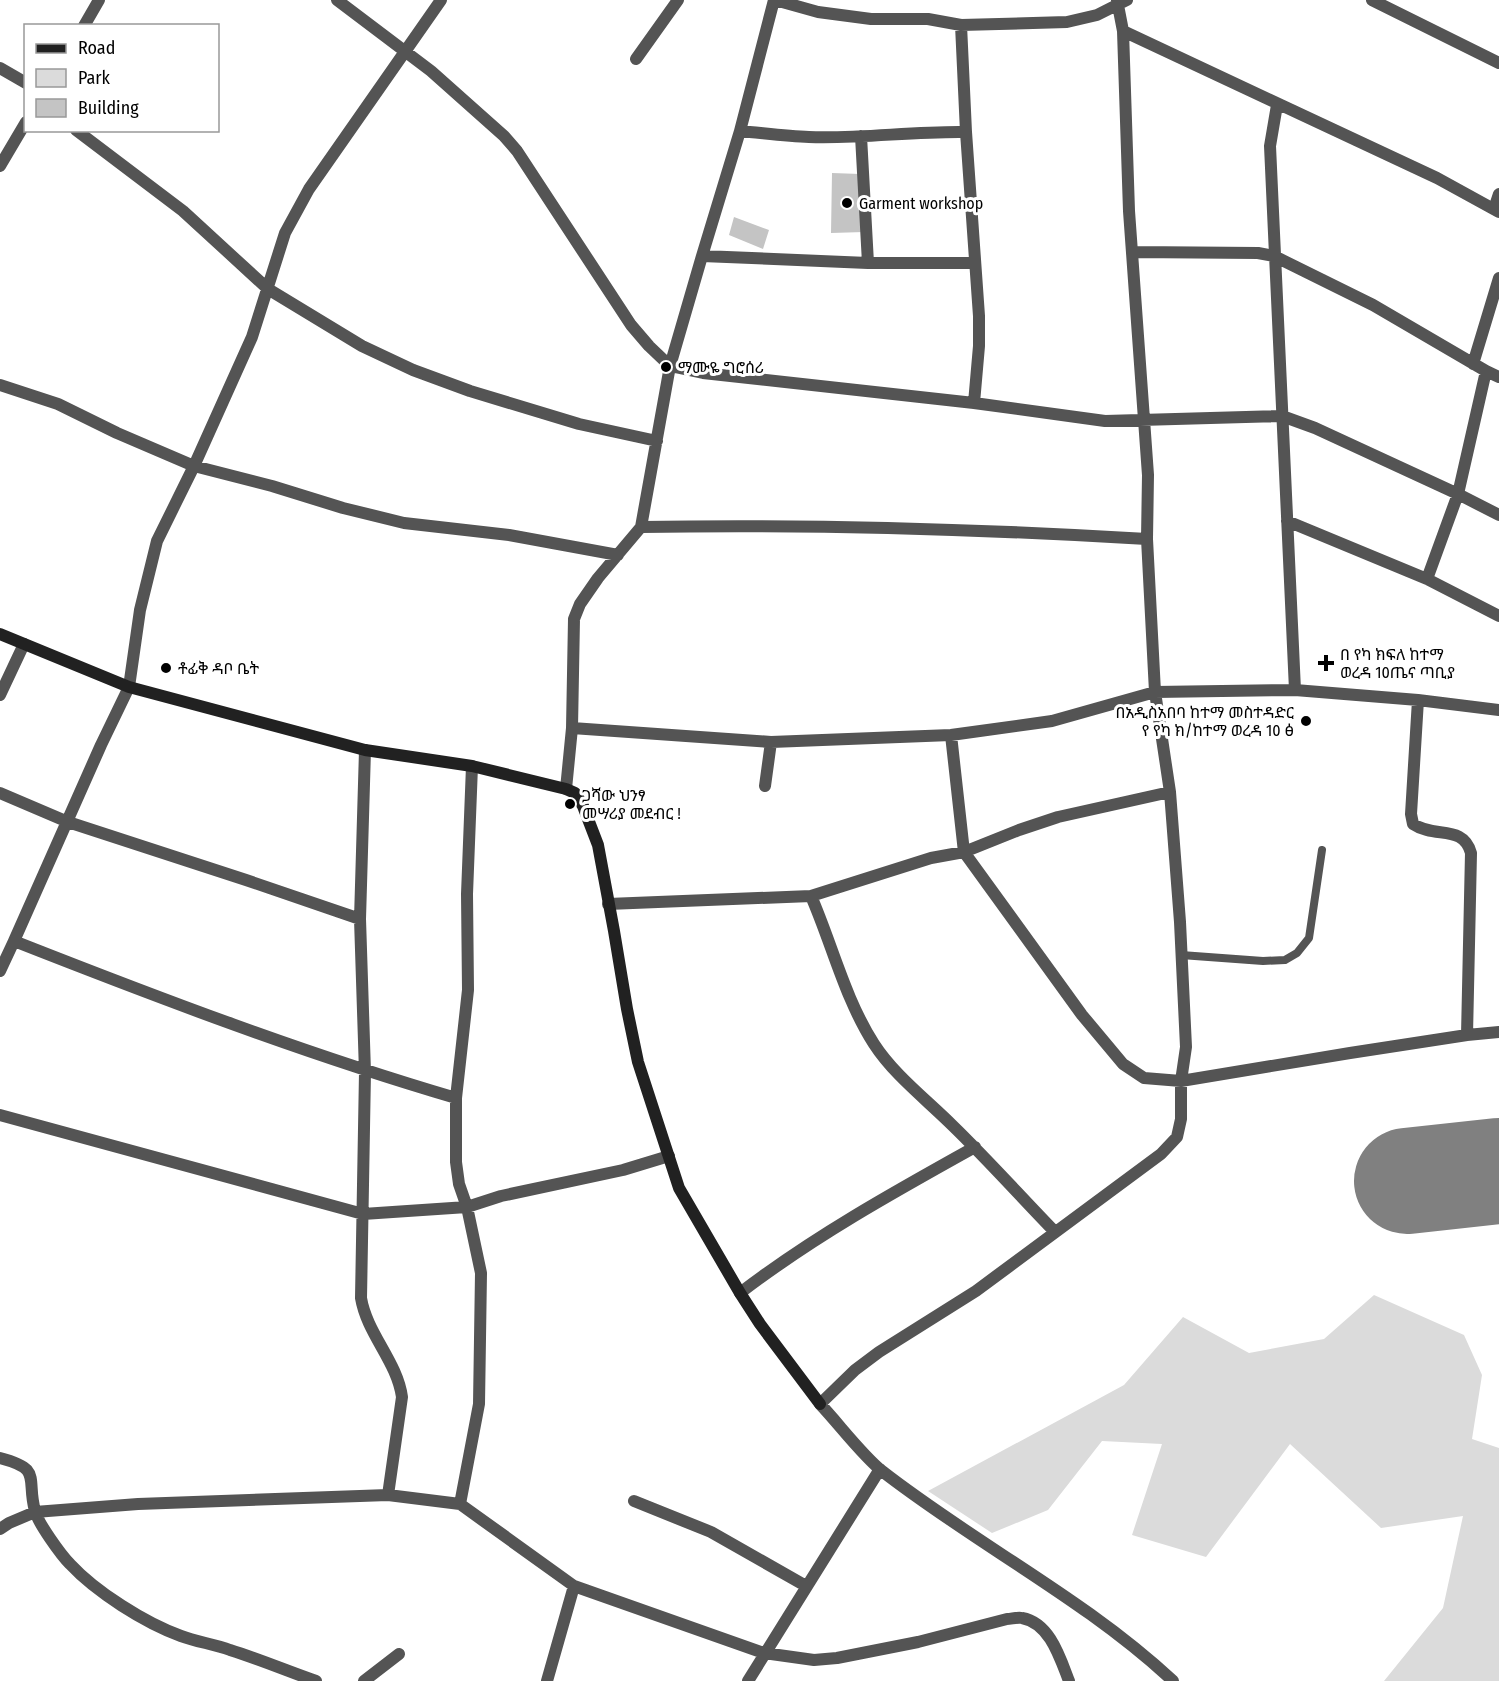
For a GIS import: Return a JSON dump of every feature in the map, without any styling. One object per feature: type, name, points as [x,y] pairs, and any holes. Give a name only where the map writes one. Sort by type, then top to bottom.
[{"type":"main road","points":[[0,633],[129,687],[365,750],[472,766],[566,789],[575,794],[583,806],[598,845],[638,1062],[679,1188],[760,1324],[820,1404]]},
{"type":"street","points":[[85,24],[99,0]]},
{"type":"street","points":[[338,0],[431,71],[504,136],[516,150],[631,325],[670,366],[703,373],[974,404],[1105,422],[1282,416],[1315,428],[1499,515]]},
{"type":"street","points":[[0,971],[68,822],[100,745],[129,687],[140,610],[156,541],[194,466],[252,337],[285,233],[309,189],[441,0]]},
{"type":"street","points":[[636,59],[678,0]]},
{"type":"street","points":[[566,789],[572,729],[574,619],[580,604],[641,527],[670,366],[740,131],[775,0],[818,12],[839,15],[871,19],[928,19],[961,25],[1068,22],[1097,15],[1120,2],[1132,252],[1148,475],[1147,539],[1155,692],[1170,792],[1181,955],[1186,1047],[1181,1081],[1181,1119],[1177,1137],[1161,1154],[976,1291],[879,1352],[855,1370],[820,1404],[880,1469],[942,1514],[1072,1600],[1173,1681]]},
{"type":"street","points":[[1372,0],[1499,63]]},
{"type":"street","points":[[961,25],[979,346],[974,404]]},
{"type":"street","points":[[1123,32],[1437,178],[1496,210],[1499,194]]},
{"type":"street","points":[[0,68],[24,82]]},
{"type":"street","points":[[1277,105],[1270,146],[1295,690]]},
{"type":"street","points":[[0,166],[24,125]]},
{"type":"street","points":[[740,131],[809,137],[931,131],[966,132]]},
{"type":"street","points":[[79,132],[183,211],[267,290],[362,346],[413,370],[470,391],[579,424],[657,441]]},
{"type":"street","points":[[861,136],[868,263]]},
{"type":"street","points":[[1132,252],[1258,253],[1274,256],[1373,305],[1499,377]]},
{"type":"street","points":[[702,256],[868,263],[975,263]]},
{"type":"street","points":[[1473,364],[1499,278]]},
{"type":"street","points":[[1427,579],[1458,494],[1486,371]]},
{"type":"street","points":[[0,385],[58,404],[117,433],[194,466],[404,522],[509,535],[618,555]]},
{"type":"street","points":[[1287,521],[1427,579],[1499,616]]},
{"type":"street","points":[[641,527],[723,525],[942,528],[1147,539]]},
{"type":"street","points":[[0,695],[24,644]]},
{"type":"street","points":[[572,729],[771,742],[951,735],[1052,721],[1155,692],[1295,690],[1418,700],[1499,710]]},
{"type":"street","points":[[1418,700],[1411,814],[1413,824],[1421,830],[1461,837],[1468,843],[1471,853],[1467,1035]]},
{"type":"street","points":[[951,735],[964,852],[1082,1015],[1123,1064],[1144,1078],[1181,1081],[1467,1035],[1499,1032]]},
{"type":"street","points":[[765,786],[771,742]]},
{"type":"street","points":[[365,750],[360,919],[365,1072],[361,1298],[363,1312],[400,1383],[402,1397],[388,1495]]},
{"type":"street","points":[[460,1504],[479,1404],[481,1273],[467,1207],[459,1184],[456,1162],[456,1098],[468,990],[472,766]]},
{"type":"street","points":[[608,904],[811,896],[931,858],[964,852],[1058,817],[1170,792]]},
{"type":"street","points":[[0,793],[68,822],[360,919]]},
{"type":"street","points":[[811,896],[853,1003],[873,1043],[886,1061],[975,1147],[1055,1232]]},
{"type":"street","points":[[14,941],[365,1072],[456,1098]]},
{"type":"street","points":[[0,1115],[363,1214],[467,1207],[501,1196],[623,1170],[669,1156]]},
{"type":"street","points":[[740,1293],[777,1264],[825,1234],[900,1188],[975,1147]]},
{"type":"street","points":[[0,1458],[17,1462],[28,1470],[33,1482],[35,1512],[56,1546],[70,1565],[107,1595],[144,1620],[181,1636],[229,1649],[316,1681]]},
{"type":"street","points":[[748,1681],[880,1469]]},
{"type":"street","points":[[0,1529],[35,1512],[138,1504],[388,1495],[460,1504],[574,1586],[764,1653],[813,1660],[837,1658],[918,1642],[1007,1619],[1022,1618],[1039,1627],[1052,1640],[1066,1680]]},
{"type":"street","points":[[634,1501],[711,1532],[806,1586]]},
{"type":"street","points":[[547,1681],[574,1586]]},
{"type":"street","points":[[364,1681],[399,1654]]},
{"type":"lane","points":[[1181,955],[1285,960],[1297,953],[1309,938],[1322,850]]},
{"type":"green space","points":[[1374,1295],[1464,1335],[1482,1375],[1472,1439],[1499,1448],[1499,1681],[1384,1681],[1443,1608],[1463,1516],[1381,1528],[1290,1444],[1206,1557],[1132,1535],[1162,1444],[1102,1441],[1048,1510],[992,1533],[928,1491],[1124,1385],[1183,1317],[1249,1353],[1324,1339]]},
{"type":"building","name":"Garment workshop","points":[[832,173],[860,174],[864,232],[831,233]]},
{"type":"building","points":[[734,217],[769,230],[763,249],[729,235]]},
{"type":"runway","points":[[1407,1181],[1499,1171]]},
{"type":"place","name":"Garment workshop","points":[[847,203]]},
{"type":"place","name":"ማሙዬ ግሮሰሪ","points":[[666,367]]},
{"type":"place","name":"በ የካ ክፍለ ከተማ ወረዳ 10ጤና ጣቢያ","points":[[1326,663]]},
{"type":"place","name":"ቶፊቅ ዳቦ ቤት","points":[[166,668]]},
{"type":"place","name":"በአዲስአበባ ከተማ መስተዳድር የ የካ ክ/ከተማ ወረዳ 10 ፅ","points":[[1306,721]]},
{"type":"place","name":"ጋሻው ህንፃ መሣሪያ መደብር !","points":[[570,804]]}]
